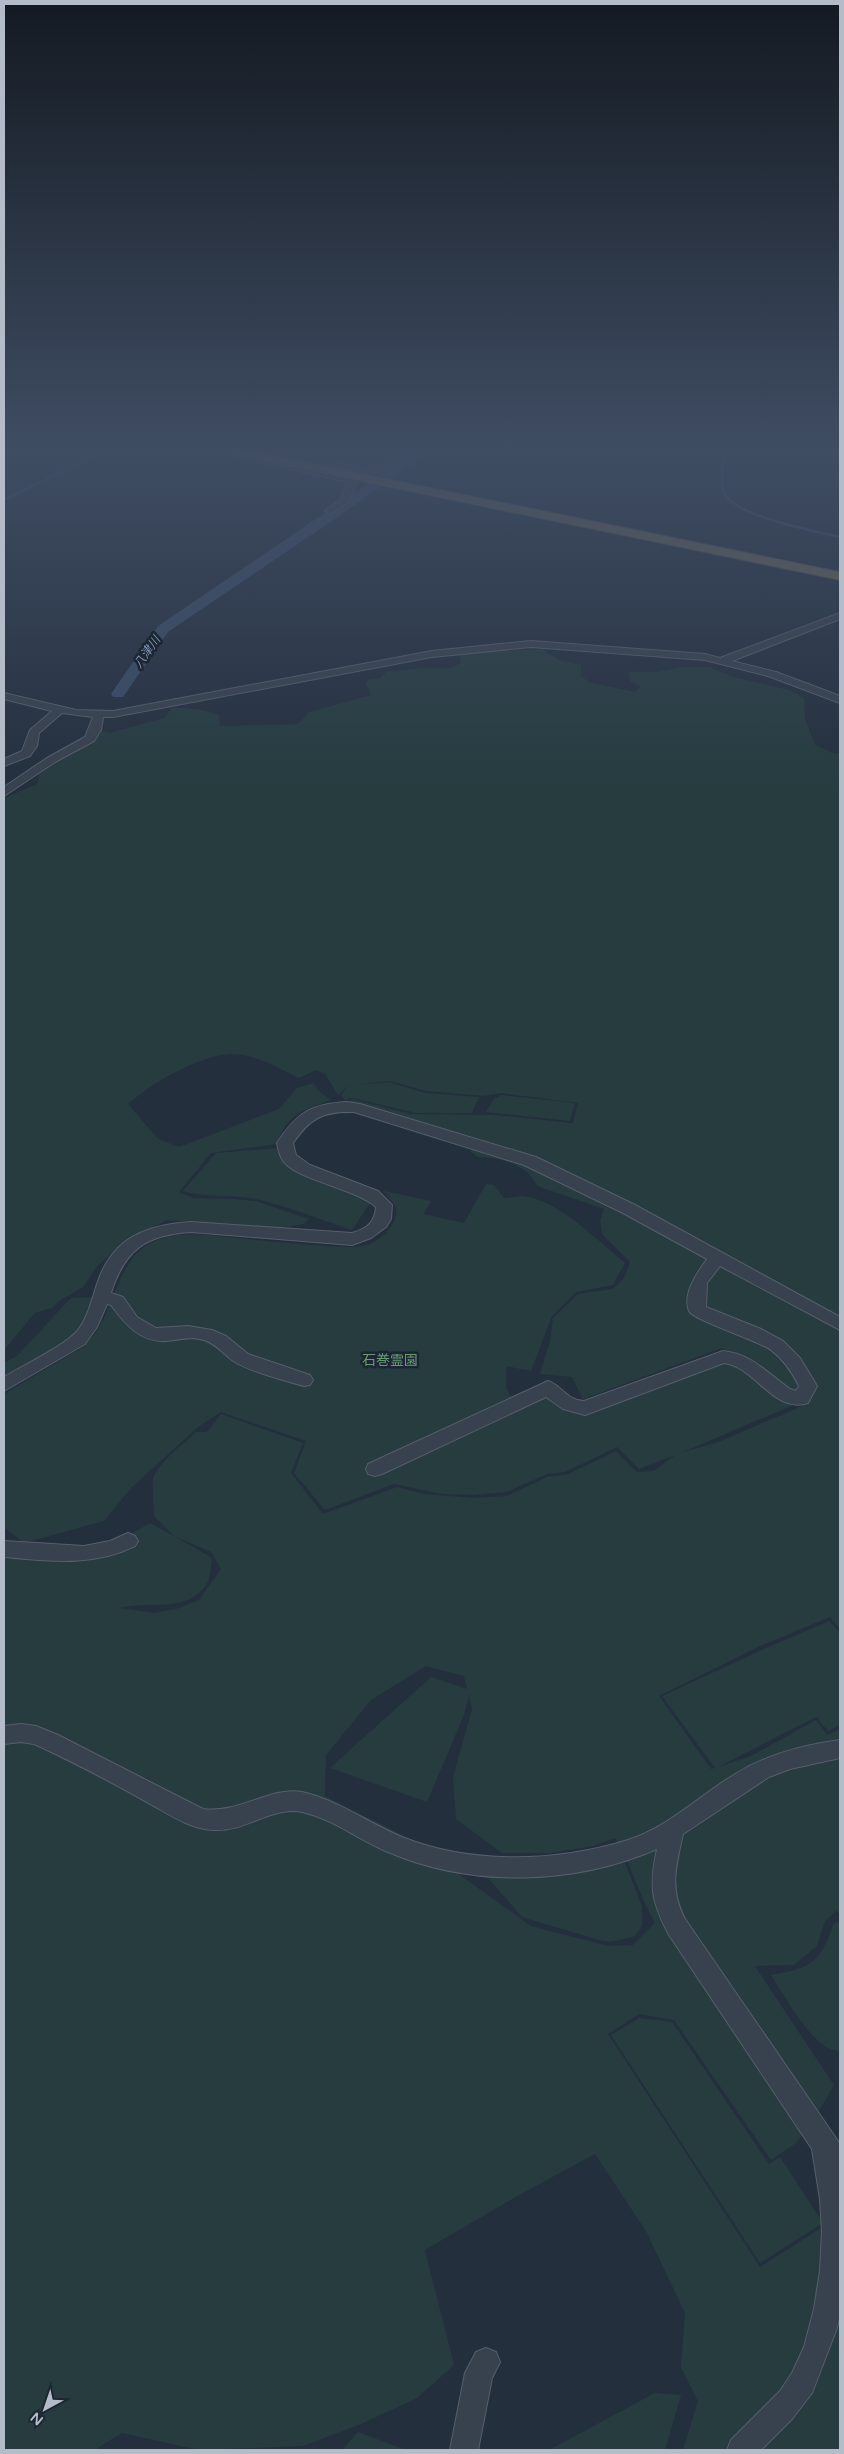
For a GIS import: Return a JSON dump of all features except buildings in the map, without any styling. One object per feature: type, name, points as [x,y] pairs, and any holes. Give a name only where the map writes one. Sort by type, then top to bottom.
[{"type":"highway","points":[[770,562],[840,576]]},
{"type":"street","points":[[724,660],[840,616]]},
{"type":"street","points":[[4,696],[59,710],[91,714],[127,712],[432,654],[523,645],[667,653],[724,660],[772,674],[840,700]]},
{"type":"street","points":[[22,758],[33,747],[34,732],[59,710]]},
{"type":"street","points":[[5,790],[90,739],[98,718]]},
{"type":"street","points":[[4,763],[22,758],[56,758]]},
{"type":"street","points":[[4,1385],[79,1340],[89,1330],[113,1264],[123,1251],[139,1239],[169,1228],[191,1227],[352,1240],[366,1235],[378,1227],[385,1216],[384,1207],[376,1196],[364,1189],[306,1171],[295,1164],[286,1153],[285,1144],[289,1133],[302,1120],[315,1112],[343,1106],[355,1107],[530,1161],[629,1209],[840,1324]]},
{"type":"street","points":[[375,1469],[548,1388],[568,1404],[576,1408],[585,1408],[723,1357],[739,1359],[777,1388],[791,1396],[802,1398],[808,1386],[796,1362],[783,1350],[768,1339],[707,1315],[697,1309],[699,1282],[717,1257]]},
{"type":"street","points":[[102,1296],[117,1301],[131,1322],[152,1333],[163,1335],[198,1332],[206,1334],[220,1340],[242,1358],[304,1380]]},
{"type":"street","points":[[4,1549],[88,1553],[116,1548],[128,1540]]},
{"type":"street","points":[[4,1735],[21,1733],[36,1735],[204,1820],[238,1818],[268,1806],[297,1801],[318,1808],[398,1845],[442,1859],[488,1866],[533,1867],[584,1860],[632,1849],[673,1828],[760,1771],[788,1759],[840,1749]]},
{"type":"street","points":[[673,1828],[663,1874],[666,1906],[677,1927],[823,2143],[840,2164]]},
{"type":"street","points":[[740,2450],[778,2412],[802,2384],[825,2325],[831,2291],[835,2231],[823,2143]]},
{"type":"street","points":[[464,2450],[479,2372],[486,2362]]},
{"type":"green space","name":"石巻霊園","points":[[542,649],[559,660],[581,665],[581,676],[591,683],[636,692],[641,686],[630,681],[629,672],[657,672],[682,667],[709,667],[733,677],[789,690],[804,698],[805,718],[815,745],[840,754],[840,1629],[830,1617],[760,1646],[659,1696],[711,1769],[715,1768],[662,1696],[829,1621],[840,1632],[840,1725],[828,1731],[816,1717],[718,1767],[751,1756],[816,1720],[827,1735],[840,1729],[840,1913],[836,1911],[825,1921],[817,1946],[794,1965],[755,1966],[834,2085],[816,2116],[796,2143],[771,2160],[674,2020],[639,2014],[608,2034],[760,2267],[824,2226],[840,2245],[840,2450],[683,2450],[698,2401],[681,2367],[685,2313],[646,2231],[595,2154],[519,2195],[425,2250],[454,2365],[417,2398],[361,2424],[303,2446],[199,2450],[122,2433],[99,2447],[98,2450],[4,2450],[4,1554],[61,1557],[126,1537],[150,1523],[174,1536],[154,1516],[153,1479],[160,1467],[172,1454],[196,1432],[207,1432],[221,1414],[303,1443],[291,1473],[323,1514],[397,1487],[424,1494],[474,1498],[507,1496],[547,1477],[568,1474],[616,1451],[637,1472],[654,1471],[675,1455],[639,1469],[617,1447],[565,1472],[547,1474],[507,1492],[473,1495],[442,1494],[394,1484],[325,1510],[294,1473],[306,1441],[221,1412],[198,1427],[130,1489],[104,1521],[24,1543],[4,1527],[4,1394],[83,1347],[96,1332],[105,1316],[127,1266],[138,1253],[152,1242],[172,1236],[196,1234],[324,1246],[362,1246],[381,1237],[394,1221],[396,1207],[384,1191],[431,1201],[424,1214],[464,1223],[486,1184],[494,1185],[504,1198],[523,1196],[537,1199],[550,1205],[590,1233],[625,1263],[613,1285],[576,1292],[552,1316],[531,1371],[506,1366],[506,1388],[513,1401],[549,1384],[581,1405],[742,1357],[722,1348],[583,1399],[572,1377],[540,1374],[550,1341],[553,1318],[578,1294],[613,1289],[624,1278],[630,1262],[602,1234],[600,1220],[604,1209],[537,1186],[527,1173],[512,1164],[486,1157],[478,1157],[470,1151],[483,1140],[349,1102],[352,1099],[411,1114],[495,1115],[573,1123],[578,1103],[501,1093],[483,1096],[427,1091],[389,1081],[353,1085],[389,1082],[425,1093],[479,1097],[472,1113],[416,1113],[352,1098],[345,1100],[341,1095],[349,1085],[338,1095],[325,1074],[316,1070],[299,1078],[257,1059],[239,1054],[217,1056],[190,1065],[162,1079],[128,1104],[158,1139],[179,1147],[279,1109],[297,1088],[313,1083],[321,1093],[331,1100],[297,1114],[286,1126],[277,1144],[211,1153],[179,1192],[193,1198],[256,1201],[309,1219],[304,1224],[273,1229],[167,1220],[127,1240],[98,1265],[83,1287],[59,1301],[52,1308],[35,1313],[4,1350],[4,798],[37,784],[41,770],[91,742],[103,731],[109,733],[164,718],[172,708],[196,709],[219,715],[220,726],[298,724],[309,712],[371,695],[366,684],[368,680],[381,678],[386,672],[422,668],[452,668],[461,663],[460,654]],"holes":[[[778,1382],[788,1387],[802,1406],[716,1443],[683,1452],[796,1404]],[[176,1537],[211,1552],[221,1569],[199,1600],[176,1609],[154,1613],[120,1608],[168,1604],[191,1598],[200,1592],[208,1581],[212,1558]],[[426,1666],[464,1676],[467,1689],[431,1677],[330,1768],[427,1802],[464,1715],[469,1695],[472,1709],[453,1777],[456,1819],[502,1853],[551,1853],[593,1846],[615,1838],[655,1923],[633,1945],[608,1946],[531,1926],[410,1839],[325,1796],[326,1755],[371,1700]]]},
{"type":"green space","points":[[501,1095],[575,1103],[570,1121],[486,1112],[493,1100]]},
{"type":"green space","points":[[278,1148],[291,1167],[303,1175],[373,1199],[352,1230],[292,1209],[256,1199],[183,1191],[216,1153]]},
{"type":"green space","points":[[95,1297],[77,1335],[4,1380],[4,1363],[17,1356],[67,1302],[72,1298]]},
{"type":"green space","points":[[625,1863],[642,1906],[642,1926],[635,1936],[611,1942],[522,1917],[487,1877],[532,1877]]},
{"type":"green space","points":[[836,1922],[840,1923],[840,2051],[830,2049],[810,2032],[771,1975],[795,1970],[812,1962],[823,1948]]},
{"type":"green space","points":[[639,2018],[672,2022],[769,2164],[780,2157],[823,2223],[760,2263],[611,2035]]},
{"type":"green space","points":[[655,2393],[681,2395],[665,2450],[549,2450]]},
{"type":"green space","points":[[358,2432],[406,2450],[342,2450]]},
{"type":"waterway","name":"八津川","points":[[118,694],[163,629],[263,562]]}]
